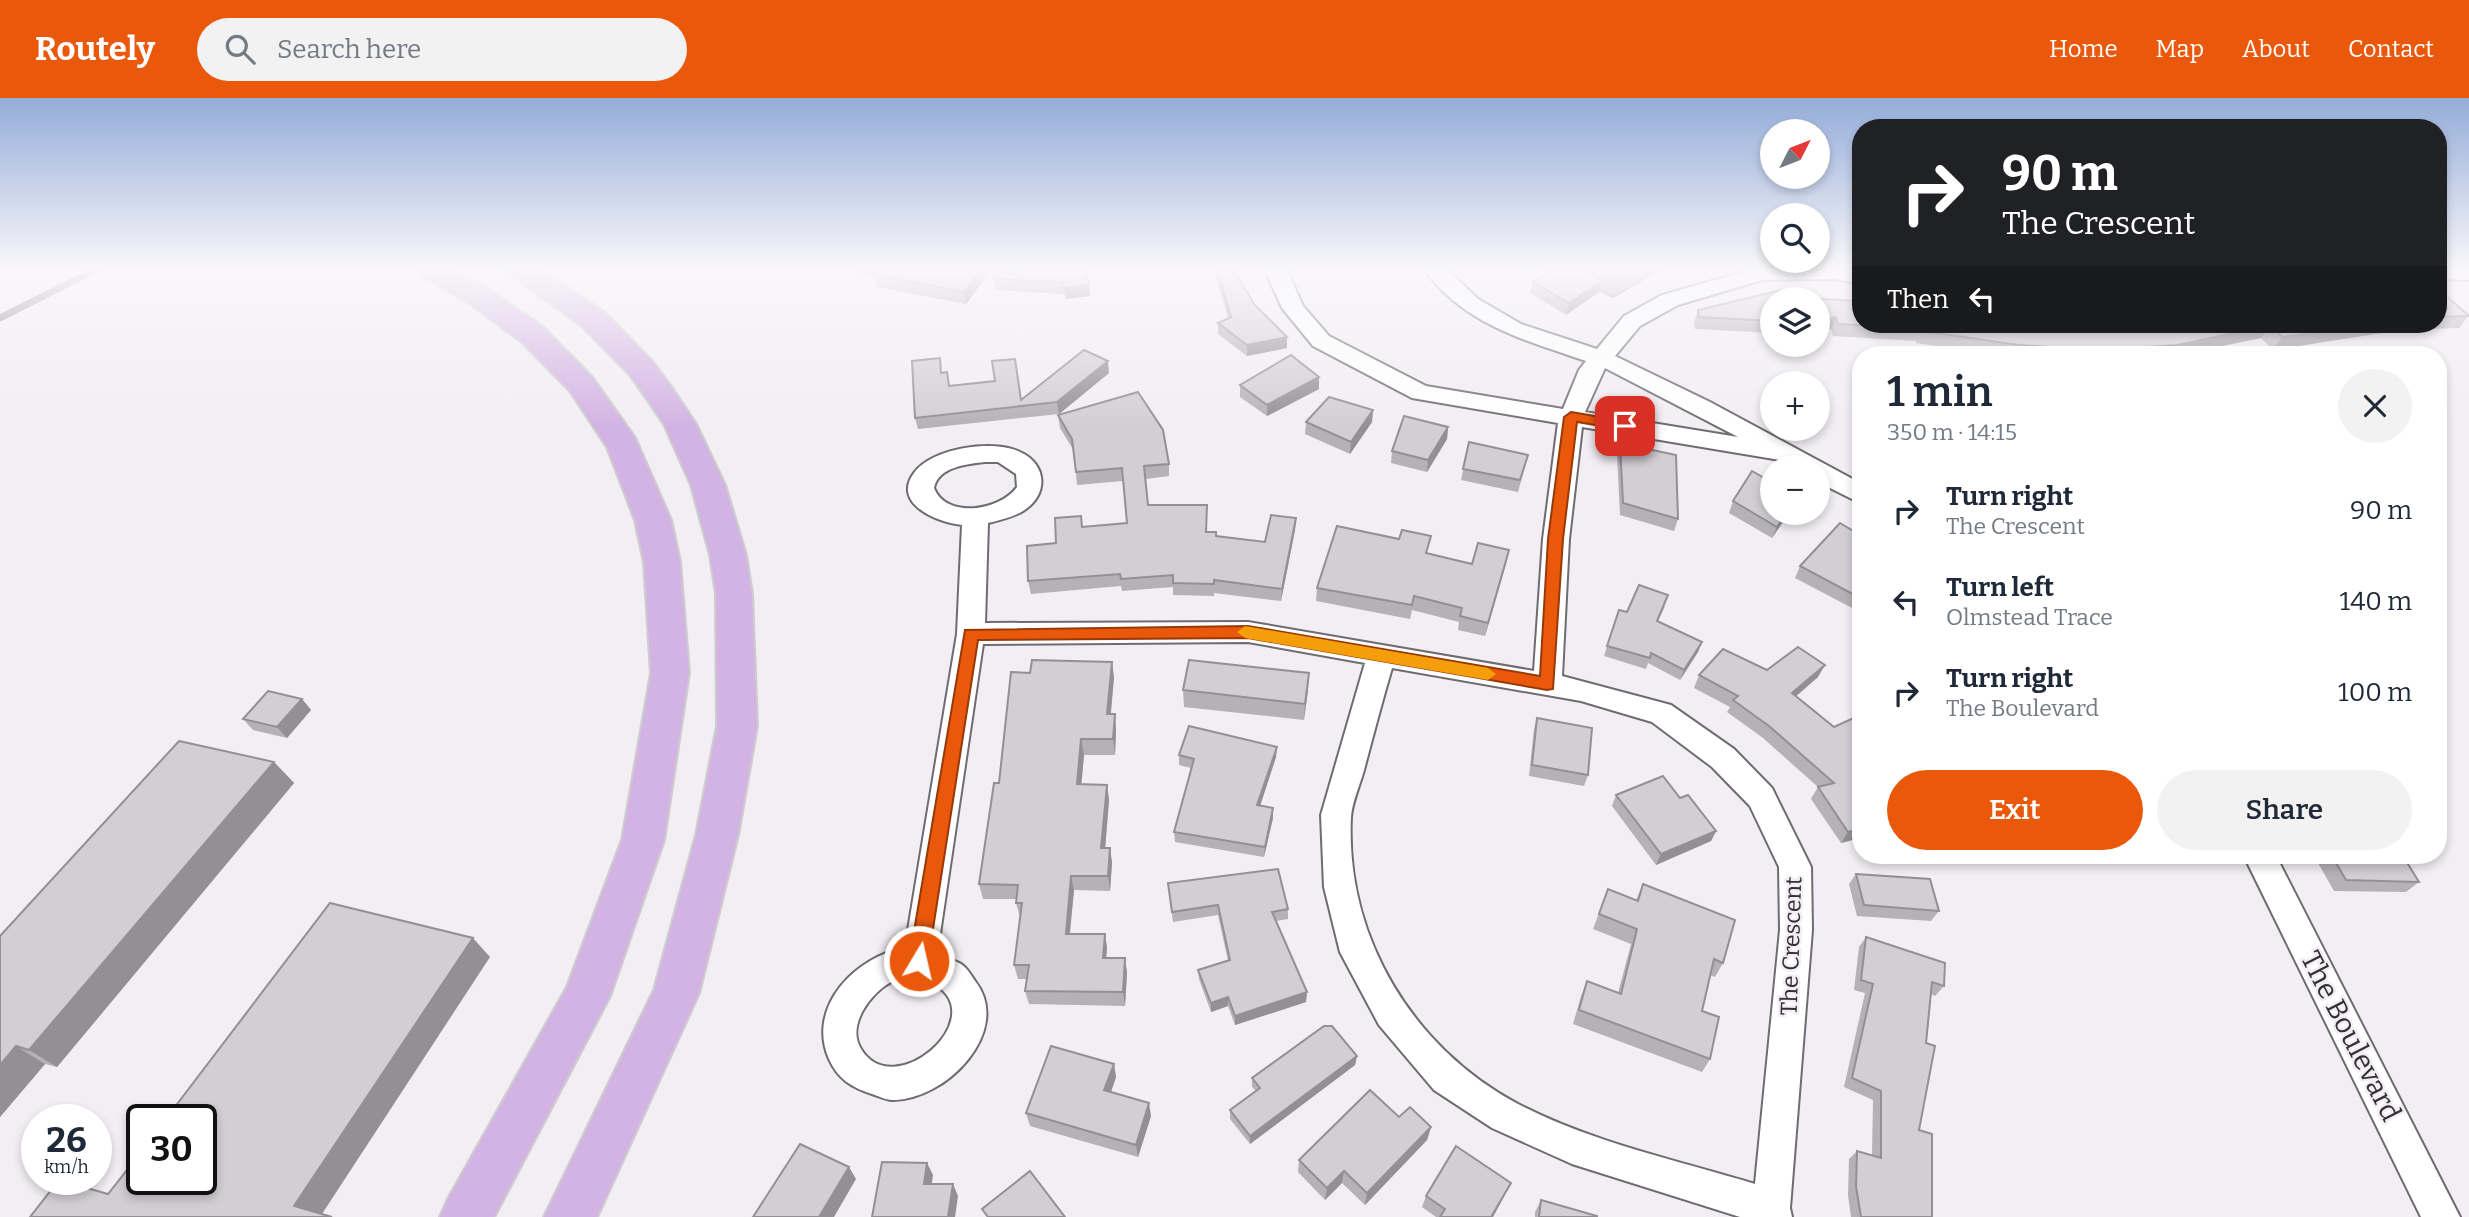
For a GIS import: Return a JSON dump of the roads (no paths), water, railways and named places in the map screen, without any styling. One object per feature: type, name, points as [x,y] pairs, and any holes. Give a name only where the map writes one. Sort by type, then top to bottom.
[{"type":"main road","points":[[466,1217],[592,983],[643,840],[670,673],[663,562],[653,520],[639,482],[616,435],[581,384],[533,335],[515,322]]},
{"type":"main road","points":[[570,1217],[676,993],[717,835],[737,726],[734,594],[728,555],[708,485],[680,424],[661,395],[641,368],[596,322]]},
{"type":"street","points":[[1305,322],[1321,341],[1420,393],[1786,453]]},
{"type":"street","points":[[1501,322],[1513,329],[1602,358],[1702,407],[1790,455]]},
{"type":"street","points":[[1547,684],[1556,539],[1571,417],[1591,370],[1631,322]]},
{"type":"street","points":[[1830,478],[1852,490]]},
{"type":"street","points":[[919,961],[971,634],[975,516]]},
{"type":"street","name":"The Crescent","points":[[971,634],[1248,632],[1581,690],[1661,713],[1723,758],[1761,797],[1795,867],[1796,930],[1772,1212]]},
{"type":"street","points":[[1381,655],[1336,815],[1340,887],[1357,952],[1391,1014],[1446,1078],[1505,1116],[1572,1146],[1772,1212]]},
{"type":"street","name":"The Boulevard","points":[[2264,864],[2441,1217]]}]
